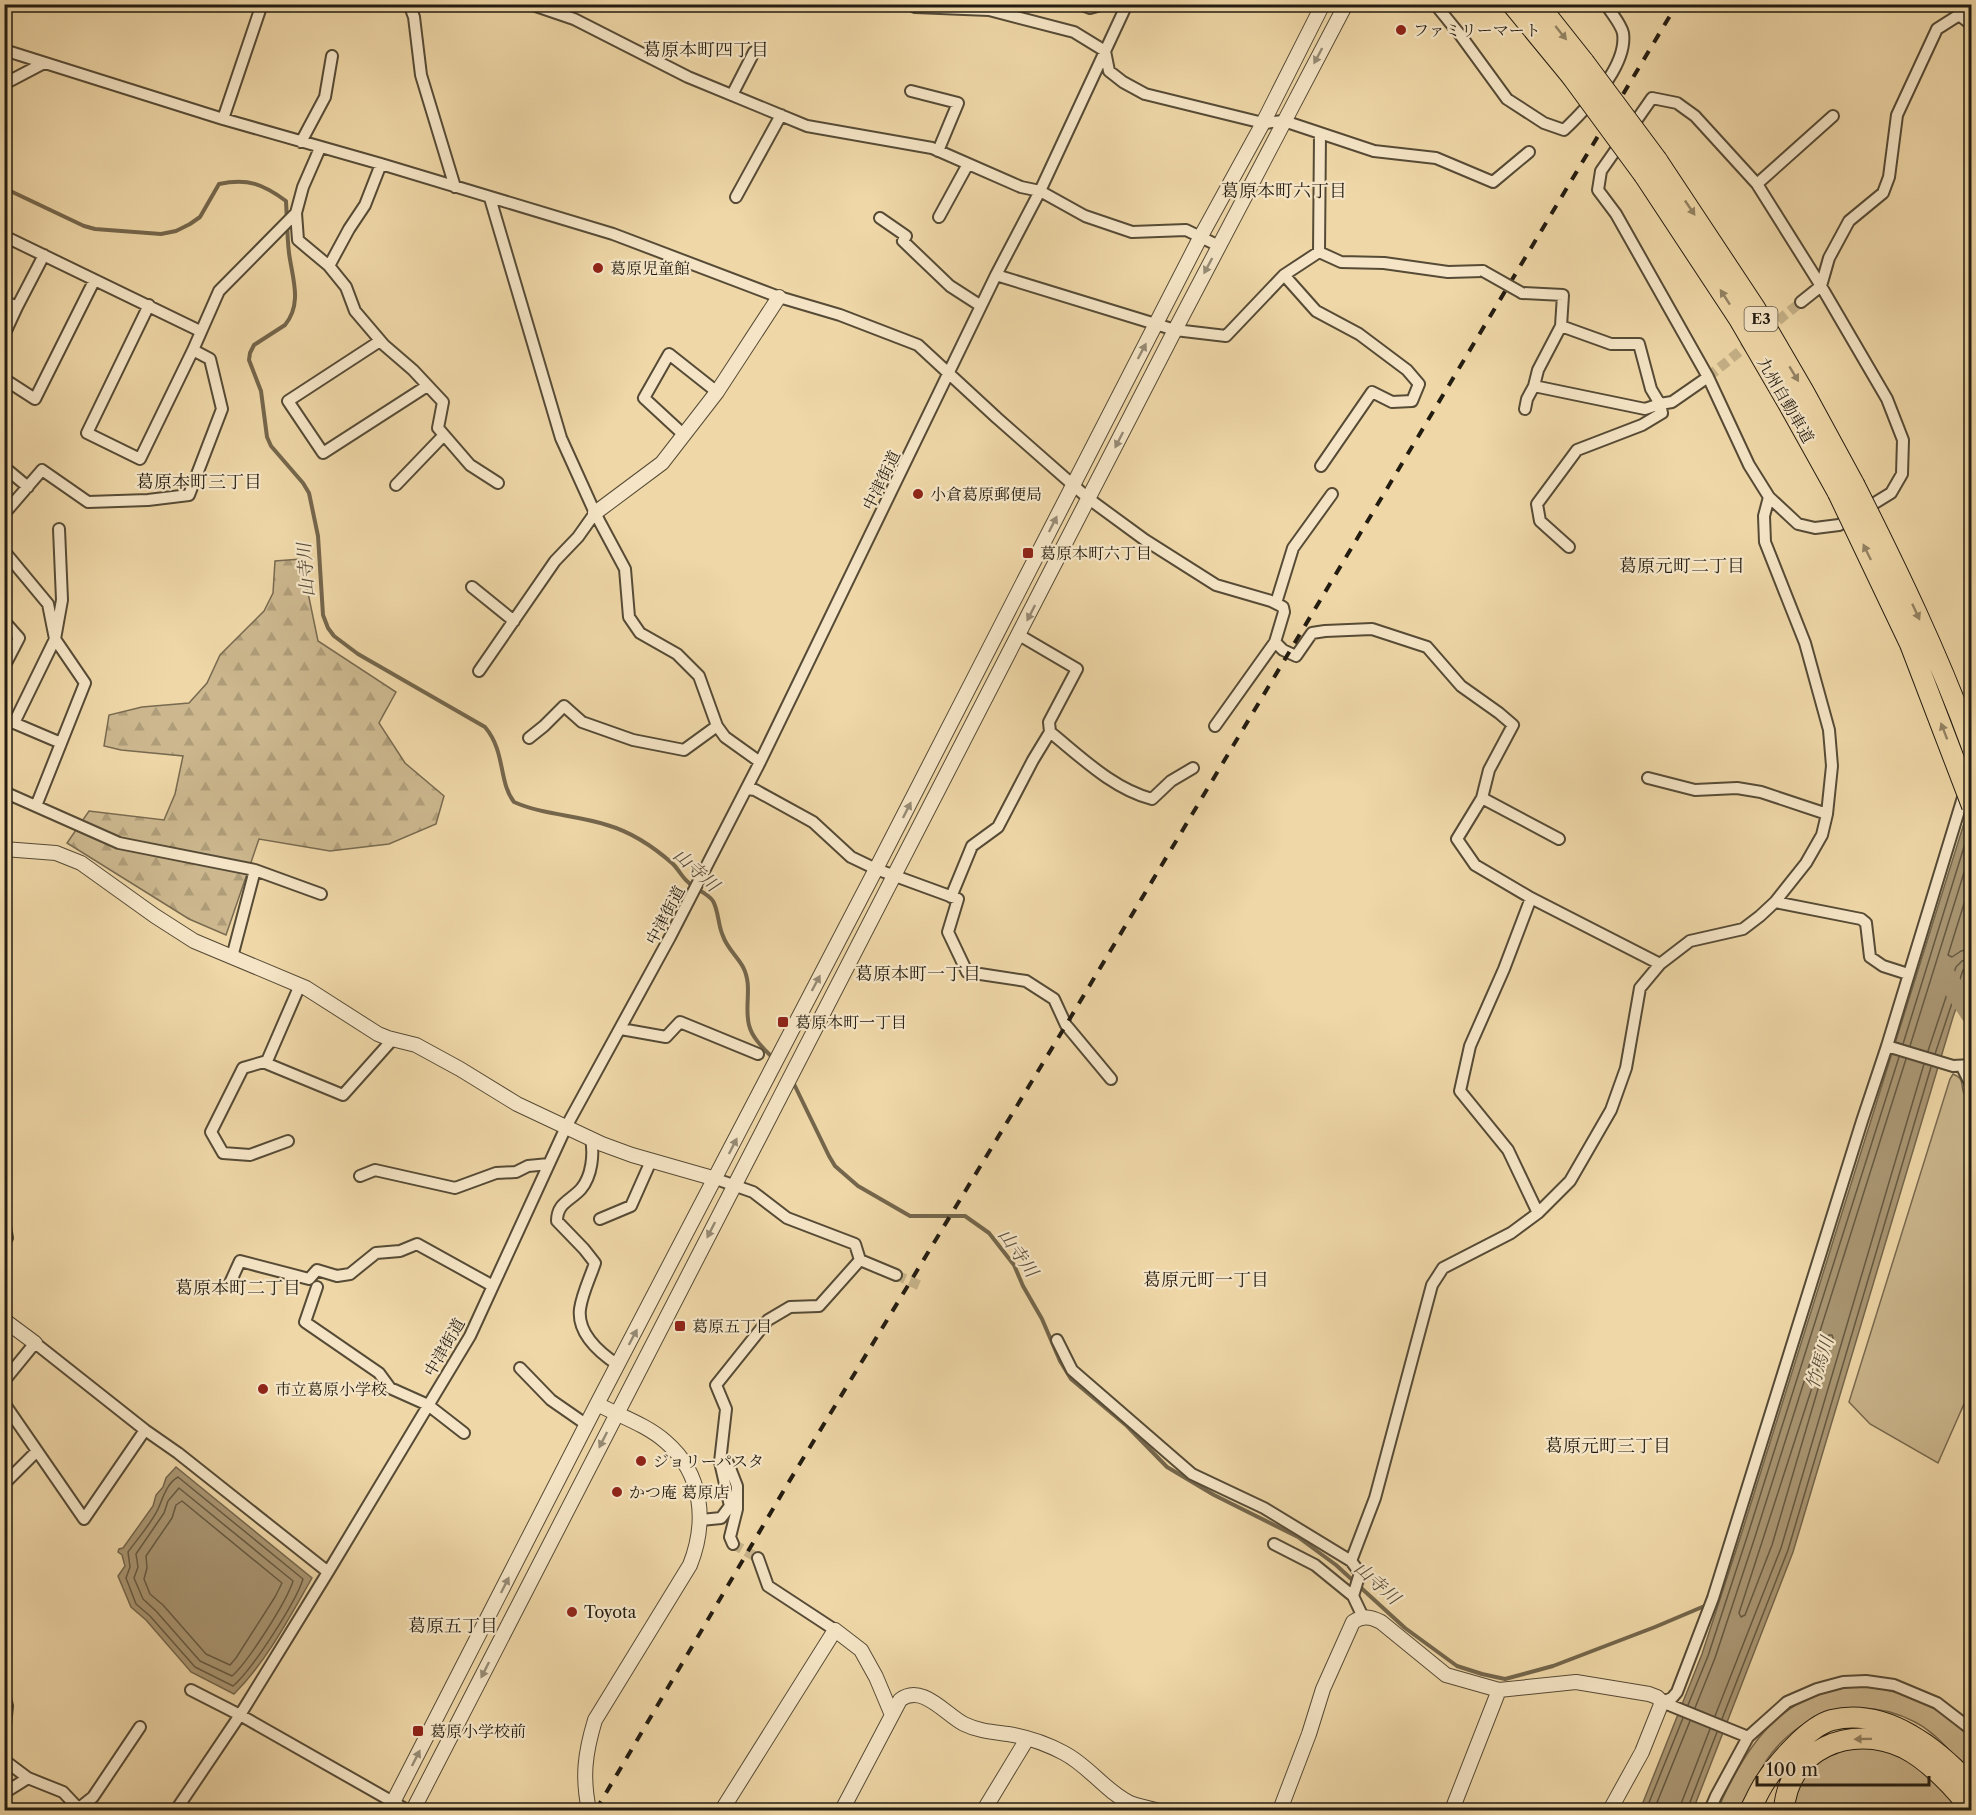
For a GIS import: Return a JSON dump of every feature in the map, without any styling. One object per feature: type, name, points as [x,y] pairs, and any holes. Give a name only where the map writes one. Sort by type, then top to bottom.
[{"type":"highway","name":"九州自動車道","points":[[1512,4],[1578,69],[1657,160],[1755,309],[1804,392],[1910,644],[1971,806]]},
{"type":"highway","name":"九州自動車道","points":[[1538,4],[1644,175],[1739,319],[1789,405],[1884,543],[1928,637],[1971,747]]},
{"type":"highway","points":[[1750,1810],[1763,1784],[1775,1767],[1818,1726],[1831,1720],[1862,1718],[1894,1727],[1912,1735],[1929,1747],[1960,1782],[1971,1810]]},
{"type":"highway","points":[[1784,1810],[1788,1787],[1798,1768],[1818,1749],[1841,1741],[1870,1739],[1889,1742],[1906,1749],[1960,1782]]},
{"type":"highway","points":[[1763,1810],[1787,1755]]},
{"type":"street","points":[[223,119],[262,4]]},
{"type":"street","points":[[409,4],[414,17],[421,75],[455,187]]},
{"type":"street","points":[[530,4],[574,19],[688,77],[807,126],[932,148],[1021,187],[1040,191],[1085,216],[1132,232],[1186,230],[1219,246]]},
{"type":"street","points":[[909,4],[915,7],[988,7],[1074,32],[1105,51],[1109,71],[1145,94],[1263,123],[1284,121],[1335,140],[1374,151],[1437,158],[1493,182],[1529,152]]},
{"type":"street","points":[[1080,4],[1090,8],[1104,4]]},
{"type":"street","points":[[391,1806],[1323,4]]},
{"type":"street","points":[[413,1810],[1020,635],[1175,330],[1346,4]]},
{"type":"street","points":[[1435,4],[1507,99],[1544,123],[1564,130],[1594,100],[1622,55],[1623,32],[1606,4]]},
{"type":"street","points":[[1802,302],[1821,286],[1829,258],[1849,221],[1883,193],[1889,177],[1897,115],[1937,29],[1959,15],[1968,4]]},
{"type":"street","name":"中津街道","points":[[176,1810],[240,1714],[470,1336],[566,1127],[621,1029],[747,789],[996,274],[1040,191],[1124,5]]},
{"type":"street","points":[[1959,15],[1971,25]]},
{"type":"street","points":[[4,50],[223,119],[613,234],[779,297],[840,315],[918,345],[1089,499],[1145,540],[1216,585],[1283,607],[1284,612],[1275,642],[1215,726]]},
{"type":"street","points":[[732,95],[754,52]]},
{"type":"street","points":[[301,142],[325,97],[332,56]]},
{"type":"street","points":[[4,84],[44,63]]},
{"type":"street","points":[[911,91],[958,103],[938,151]]},
{"type":"street","points":[[1652,98],[1677,103],[1695,116],[1757,184],[1821,286],[1887,399],[1903,441],[1902,474],[1891,494],[1839,525],[1815,528],[1798,524],[1769,496],[1749,465],[1708,377],[1616,214],[1598,190],[1601,171],[1652,98]]},
{"type":"street","points":[[736,197],[781,115]]},
{"type":"street","points":[[1757,184],[1833,116]]},
{"type":"street","points":[[1320,133],[1320,252]]},
{"type":"street","points":[[320,148],[303,187],[295,214],[298,240],[329,266],[346,287],[355,311],[380,341],[442,402],[438,428],[470,465],[498,483]]},
{"type":"street","points":[[329,266],[365,205],[381,164]]},
{"type":"street","points":[[939,217],[968,164]]},
{"type":"street","points":[[490,198],[561,438],[595,513],[625,569],[629,618],[640,633],[677,654],[699,676],[717,726],[725,737],[760,762]]},
{"type":"street","points":[[149,305],[87,433],[140,459],[219,291],[295,214]]},
{"type":"street","points":[[880,218],[906,236],[903,241],[950,286],[981,306]]},
{"type":"street","points":[[4,236],[200,331]]},
{"type":"street","points":[[1320,252],[1341,262],[1384,263],[1448,272],[1484,271],[1522,293],[1563,295],[1562,326],[1538,370],[1525,409]]},
{"type":"street","points":[[996,274],[1175,330],[1226,336],[1284,275],[1320,252]]},
{"type":"street","points":[[4,335],[44,255]]},
{"type":"street","points":[[1284,275],[1316,311],[1359,334],[1407,370],[1419,384],[1412,401],[1392,402],[1372,392],[1321,466]]},
{"type":"street","points":[[4,379],[35,399],[94,281]]},
{"type":"street","points":[[479,671],[555,561],[578,537],[595,513],[662,463],[717,392],[779,297]]},
{"type":"street","points":[[4,301],[17,307]]},
{"type":"street","points":[[1562,326],[1611,344],[1640,344],[1652,389],[1662,413],[1642,425],[1577,450],[1537,504],[1540,521],[1569,547]]},
{"type":"street","points":[[380,341],[288,401],[323,453],[427,386]]},
{"type":"street","points":[[4,514],[42,470],[88,502],[148,500],[189,495],[222,409],[210,359],[193,350]]},
{"type":"street","points":[[684,435],[644,398],[669,354],[717,392]]},
{"type":"street","points":[[1533,387],[1645,409],[1672,402],[1708,377]]},
{"type":"street","points":[[396,485],[444,435]]},
{"type":"street","points":[[4,467],[28,486]]},
{"type":"street","points":[[1276,603],[1293,548],[1332,494]]},
{"type":"street","points":[[1351,1561],[1375,1498],[1432,1285],[1443,1268],[1511,1233],[1538,1213],[1570,1181],[1611,1110],[1626,1068],[1640,988],[1660,964],[1690,941],[1743,929],[1774,902],[1806,863],[1822,835],[1827,814],[1832,766],[1829,729],[1805,643],[1765,542],[1764,516],[1769,496]]},
{"type":"street","points":[[59,529],[62,600],[55,639],[9,721],[61,743]]},
{"type":"street","points":[[4,551],[48,604],[55,639],[85,683],[36,806]]},
{"type":"street","points":[[472,587],[514,621]]},
{"type":"street","points":[[4,621],[19,638],[4,667]]},
{"type":"street","points":[[1275,642],[1282,650],[1296,656],[1312,633],[1372,628],[1426,647],[1461,687],[1513,725],[1489,770],[1482,798],[1456,839],[1475,865],[1531,898],[1660,964]]},
{"type":"street","points":[[951,897],[972,846],[998,827],[1050,732],[1049,722],[1077,669],[1020,635]]},
{"type":"street","points":[[529,738],[564,706],[582,722],[633,740],[684,750],[717,726]]},
{"type":"street","points":[[1050,732],[1103,775],[1136,795],[1152,799],[1171,781],[1193,768]]},
{"type":"street","points":[[1610,1810],[1677,1692],[1713,1598],[1851,1154],[1889,1046],[1908,974],[1971,768]]},
{"type":"street","points":[[1648,778],[1695,790],[1737,788],[1761,792],[1827,814]]},
{"type":"street","points":[[747,789],[755,790],[813,822],[851,857],[876,869],[958,899],[948,932],[967,972],[1026,981],[1054,999],[1066,1025],[1111,1079]]},
{"type":"street","points":[[4,792],[119,843],[255,870],[321,894]]},
{"type":"street","points":[[1482,798],[1560,839]]},
{"type":"street","points":[[4,849],[56,853],[81,863],[194,941],[300,985],[378,1034],[416,1045],[518,1104],[591,1139],[651,1161],[753,1191],[787,1218],[855,1244],[860,1260]]},
{"type":"street","points":[[232,957],[255,870]]},
{"type":"street","points":[[1531,898],[1504,969],[1470,1046],[1460,1091],[1508,1150],[1538,1213]]},
{"type":"street","points":[[1774,902],[1861,919],[1866,923],[1870,957],[1883,966],[1908,974]]},
{"type":"street","points":[[288,1141],[250,1155],[223,1153],[211,1132],[243,1068],[267,1061],[300,985]]},
{"type":"street","points":[[621,1029],[666,1037],[680,1022],[758,1054]]},
{"type":"street","points":[[263,1062],[343,1095],[393,1039]]},
{"type":"street","points":[[1889,1046],[1945,1064],[1967,1066],[1971,1087]]},
{"type":"street","points":[[591,1139],[593,1149],[590,1170],[582,1187],[557,1212],[557,1221],[595,1263],[580,1308],[580,1319],[584,1331],[602,1354],[618,1365]]},
{"type":"street","points":[[600,1219],[631,1206],[651,1161]]},
{"type":"street","points":[[360,1176],[375,1170],[455,1188],[496,1173],[516,1172],[528,1166],[549,1164]]},
{"type":"street","points":[[4,1221],[7,1238],[4,1242]]},
{"type":"street","points":[[230,1283],[240,1261],[309,1279],[317,1270],[337,1276],[350,1275],[376,1253],[400,1251],[417,1244],[493,1286]]},
{"type":"street","points":[[860,1260],[896,1275]]},
{"type":"street","points":[[701,1520],[721,1518],[730,1506],[720,1462],[726,1409],[716,1385],[768,1320],[790,1307],[819,1306],[860,1260]]},
{"type":"street","points":[[318,1287],[305,1322],[379,1373],[390,1388],[428,1405],[464,1433]]},
{"type":"street","points":[[4,1320],[178,1453],[328,1572]]},
{"type":"street","points":[[1057,1340],[1072,1370],[1192,1474],[1264,1508],[1351,1561],[1360,1573],[1353,1596]]},
{"type":"street","points":[[4,1381],[35,1343]]},
{"type":"street","points":[[520,1368],[551,1400],[587,1425]]},
{"type":"street","points":[[4,1403],[84,1519],[146,1430]]},
{"type":"street","points":[[589,1810],[585,1790],[585,1766],[588,1742],[595,1720],[690,1565],[697,1548],[701,1520],[694,1478],[682,1458],[666,1442],[642,1425],[597,1404]]},
{"type":"street","points":[[4,1480],[6,1482],[37,1451]]},
{"type":"street","points":[[720,1462],[729,1463],[737,1486],[737,1509],[729,1537],[733,1544]]},
{"type":"street","points":[[1274,1544],[1315,1566],[1353,1596],[1363,1617]]},
{"type":"street","points":[[758,1558],[768,1586],[836,1630],[861,1650],[876,1677],[892,1715]]},
{"type":"street","points":[[1280,1810],[1309,1734],[1323,1689],[1353,1622],[1363,1617],[1381,1622],[1446,1675],[1499,1690],[1576,1682],[1648,1694],[1669,1705],[1748,1737]]},
{"type":"street","points":[[722,1810],[836,1630]]},
{"type":"street","points":[[1710,1810],[1748,1737],[1787,1702],[1826,1687],[1843,1682],[1866,1681],[1894,1685],[1937,1703],[1971,1730]]},
{"type":"street","points":[[191,1690],[240,1714],[391,1806],[407,1810]]},
{"type":"street","points":[[1452,1810],[1499,1690]]},
{"type":"street","points":[[4,1694],[7,1707],[4,1735]]},
{"type":"street","points":[[842,1810],[900,1700],[905,1696],[916,1695],[970,1726],[1027,1739],[1064,1753],[1086,1767],[1118,1796],[1130,1803],[1156,1810]]},
{"type":"street","points":[[4,1760],[28,1778],[63,1792],[79,1810],[93,1797],[140,1726]]},
{"type":"street","points":[[984,1810],[1027,1739]]},
{"type":"street","points":[[4,1793],[28,1778]]},
{"type":"green space","points":[[301,559],[318,641],[396,692],[379,723],[405,763],[444,796],[436,824],[389,844],[330,851],[259,839],[226,935],[189,919],[67,843],[89,811],[164,820],[175,794],[183,756],[121,750],[104,746],[109,715],[142,707],[189,703],[207,683],[220,655],[264,611],[273,593],[275,561]]},
{"type":"green space","points":[[1953,1074],[1962,1082],[1964,1094],[1971,1103],[1971,1388],[1938,1463],[1870,1424],[1849,1402]]},
{"type":"green space","points":[[1862,1686],[1895,1692],[1921,1701],[1971,1736],[1971,1776],[1939,1739],[1915,1722],[1876,1709],[1856,1708],[1837,1711],[1801,1726],[1785,1738],[1771,1754],[1740,1810],[1718,1810],[1729,1784],[1749,1751],[1774,1721],[1788,1710],[1821,1693]]},
{"type":"green space","points":[[1861,1747],[1889,1752],[1909,1762],[1936,1784],[1958,1810],[1794,1810],[1801,1784],[1815,1766],[1835,1753]]},
{"type":"water","name":"竹馬川","points":[[1971,801],[1971,965],[1953,1017],[1793,1552],[1693,1810],[1640,1810],[1702,1654]]},
{"type":"water","points":[[176,1467],[312,1578],[286,1624],[257,1668],[234,1694],[191,1672],[146,1620],[131,1607],[118,1576],[125,1566],[122,1555],[118,1552],[119,1549],[123,1548],[153,1506],[156,1495],[163,1487],[166,1478]]},
{"type":"waterway","name":"山寺川","points":[[4,188],[84,226],[95,229],[161,234],[176,231],[200,217],[219,184],[229,182],[255,184],[270,190],[286,201],[288,247],[295,290],[294,308],[285,325],[254,345],[249,360],[261,391],[267,437],[271,446],[309,493],[318,536],[323,615],[328,628],[334,636],[358,654],[485,727],[496,746],[506,785],[514,802],[537,810],[596,822],[625,832],[658,852],[673,864],[691,885],[710,898],[715,905],[725,940],[746,974],[748,1018],[751,1030],[773,1058]]},
{"type":"waterway","points":[[1946,977],[1972,1015]]},
{"type":"waterway","name":"山寺川","points":[[793,1082],[835,1166],[858,1186],[910,1216],[965,1216],[989,1233],[1014,1265],[1071,1379],[1127,1426],[1167,1467],[1214,1495],[1298,1537],[1336,1565],[1405,1628],[1457,1666],[1505,1679],[1553,1666],[1707,1605]]},
{"type":"tunnel","points":[[1708,377],[1801,302]]},
{"type":"tunnel","points":[[896,1275],[921,1286]]},
{"type":"tunnel","points":[[733,1544],[758,1558]]},
{"type":"railway","points":[[596,1810],[787,1485],[1066,1025],[1677,4]]},
{"type":"place","name":"ファミリーマート","points":[[1401,30]]},
{"type":"place","name":"葛原児童館","points":[[598,268]]},
{"type":"place","name":"小倉葛原郵便局","points":[[918,494]]},
{"type":"place","name":"葛原本町六丁目","points":[[1028,553]]},
{"type":"place","name":"葛原本町一丁目","points":[[783,1022]]},
{"type":"place","name":"葛原五丁目","points":[[680,1326]]},
{"type":"place","name":"市立葛原小学校","points":[[263,1389]]},
{"type":"place","name":"ジョリーパスタ","points":[[641,1461]]},
{"type":"place","name":"かつ庵 葛原店","points":[[617,1492]]},
{"type":"place","name":"Toyota","points":[[572,1612]]},
{"type":"place","name":"葛原小学校前","points":[[418,1731]]},
{"type":"district","name":"葛原本町四丁目","points":[[706,50]]},
{"type":"district","name":"葛原本町六丁目","points":[[1284,191]]},
{"type":"district","name":"葛原本町三丁目","points":[[199,482]]},
{"type":"district","name":"葛原元町二丁目","points":[[1682,566]]},
{"type":"district","name":"葛原本町一丁目","points":[[918,974]]},
{"type":"district","name":"葛原元町一丁目","points":[[1206,1280]]},
{"type":"district","name":"葛原本町二丁目","points":[[238,1288]]},
{"type":"district","name":"葛原元町三丁目","points":[[1608,1446]]},
{"type":"district","name":"葛原五丁目","points":[[453,1626]]}]
